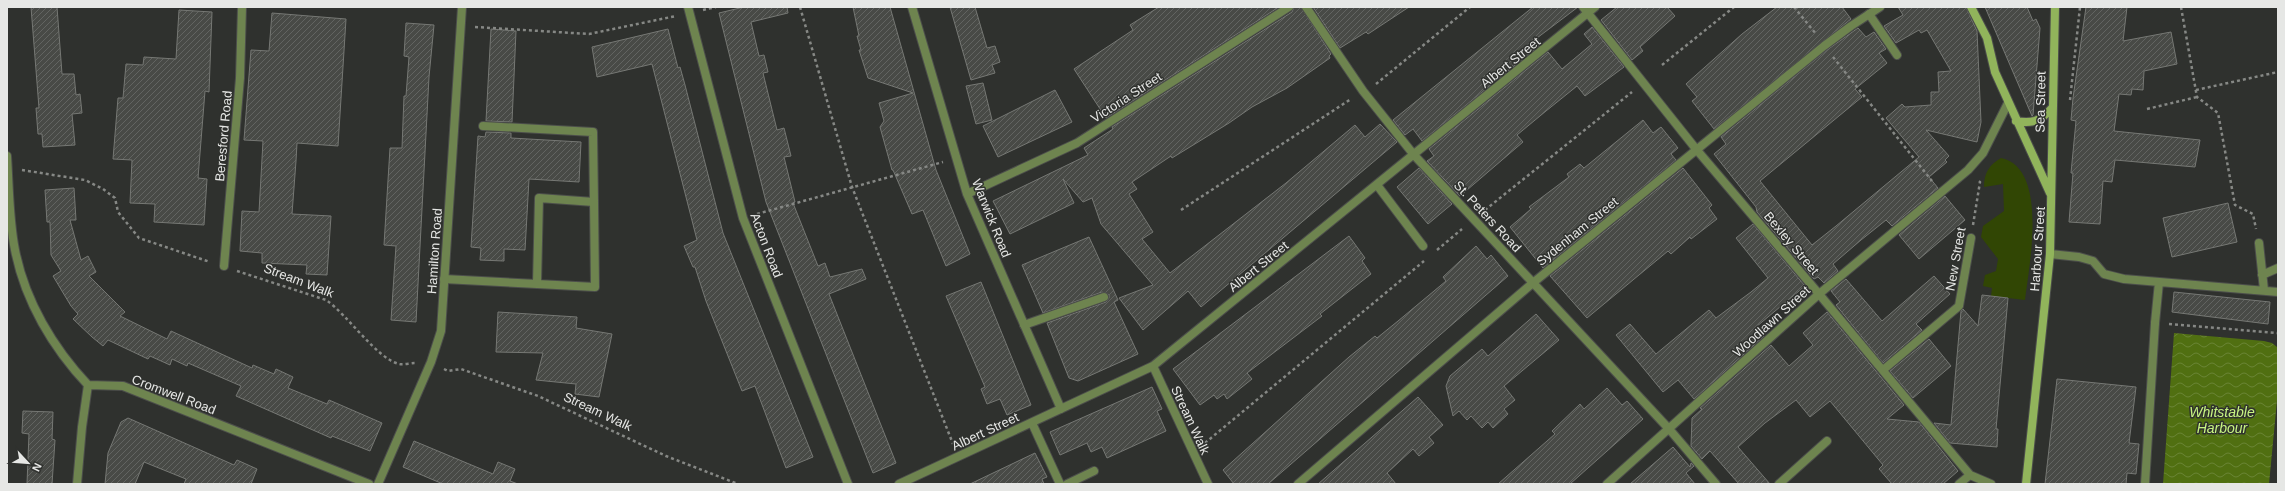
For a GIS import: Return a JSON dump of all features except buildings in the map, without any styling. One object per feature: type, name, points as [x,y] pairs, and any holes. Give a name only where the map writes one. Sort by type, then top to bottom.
[{"type":"main road","name":"Harbour Street","points":[[1971,7],[1987,38],[1995,72],[2008,103],[2039,167],[2052,198],[2050,254],[2026,484]]},
{"type":"main road","name":"Sea Street","points":[[2052,198],[2052,108],[2055,7]]},
{"type":"main road","points":[[2016,121],[2033,123],[2045,116],[2052,108]]},
{"type":"street","name":"Beresford Road","points":[[224,266],[240,78],[242,7]]},
{"type":"street","name":"Hamilton Road","points":[[378,484],[431,362],[441,330],[462,7]]},
{"type":"street","name":"Warwick Road","points":[[912,7],[968,194],[1061,409]]},
{"type":"street","name":"Victoria Street","points":[[968,194],[1077,143],[1290,7]]},
{"type":"street","name":"St. Peters Road","points":[[1306,7],[1364,93],[1414,155],[1534,282],[1670,430],[1716,484]]},
{"type":"street","name":"Albert Street","points":[[899,484],[1154,366],[1414,155],[1585,10],[1595,7]]},
{"type":"street","name":"Sydenham Street","points":[[1298,484],[1534,282],[1824,46],[1880,7]]},
{"type":"street","name":"Acton Road","points":[[688,10],[743,218],[848,484]]},
{"type":"street","name":"Bexley Street","points":[[1585,10],[1696,150],[1970,474],[1991,484]]},
{"type":"street","points":[[1869,14],[1897,55]]},
{"type":"street","name":"Woodlawn Street","points":[[1607,484],[1670,430],[1819,294],[1940,191],[1968,170],[1983,153],[2008,103]]},
{"type":"street","points":[[444,279],[594,288],[593,132],[483,126]]},
{"type":"street","points":[[7,156],[15,250],[29,299],[70,366],[88,385],[82,427],[77,484]]},
{"type":"street","points":[[1377,185],[1423,246]]},
{"type":"street","points":[[536,284],[539,198],[594,202]]},
{"type":"street","name":"New Street","points":[[1883,370],[1959,306],[1971,238]]},
{"type":"street","points":[[2259,243],[2264,290]]},
{"type":"street","points":[[2050,254],[2080,257],[2093,261],[2104,274],[2124,279],[2278,292]]},
{"type":"street","points":[[2262,275],[2278,268]]},
{"type":"street","points":[[2145,484],[2159,282]]},
{"type":"street","points":[[1024,325],[1104,297]]},
{"type":"street","name":"Stream Walk","points":[[1154,366],[1208,484]]},
{"type":"street","name":"Cromwell Road","points":[[88,385],[123,386],[369,484]]},
{"type":"street","points":[[1032,422],[1060,484]]},
{"type":"street","points":[[1779,484],[1827,441]]},
{"type":"street","points":[[1067,484],[1094,471]]},
{"type":"street","points":[[1959,484],[1970,474]]},
{"type":"path","points":[[800,7],[852,187],[958,457]]},
{"type":"path","points":[[1181,210],[1364,93],[1470,7]]},
{"type":"path","points":[[1662,66],[1734,7]]},
{"type":"path","points":[[1794,7],[1940,191]]},
{"type":"path","points":[[2069,101],[2080,7]]},
{"type":"path","points":[[2181,7],[2197,97],[2218,113],[2235,205],[2253,214],[2259,243]]},
{"type":"path","points":[[461,26],[589,34],[688,10]]},
{"type":"path","points":[[2196,90],[2278,72]]},
{"type":"path","points":[[1432,255],[1474,219],[1643,83]]},
{"type":"path","points":[[2147,109],[2197,97]]},
{"type":"path","points":[[743,218],[958,158]]},
{"type":"path","name":"Stream Walk","points":[[8,168],[85,180],[103,189],[115,198],[118,212],[139,238],[326,300],[338,309],[376,349],[399,364],[431,362],[448,371],[460,369],[538,396],[666,456],[738,484]]},
{"type":"path","name":"New Street","points":[[1968,170],[1980,182],[1971,238]]},
{"type":"path","points":[[1193,453],[1425,260]]},
{"type":"path","points":[[2155,323],[2278,333]]},
{"type":"shaded area","points":[[2001,158],[2016,166],[2026,180],[2031,198],[2032,243],[2025,300],[1991,296],[1992,288],[1983,286],[1985,275],[1996,271],[1998,259],[1981,237],[1983,226],[2004,211],[2003,184],[1984,187],[1984,182],[1990,167]]},
{"type":"water","name":"Whitstable Harbour","points":[[2174,333],[2264,341],[2272,343],[2277,347],[2278,390],[2269,484],[2163,484]]}]
